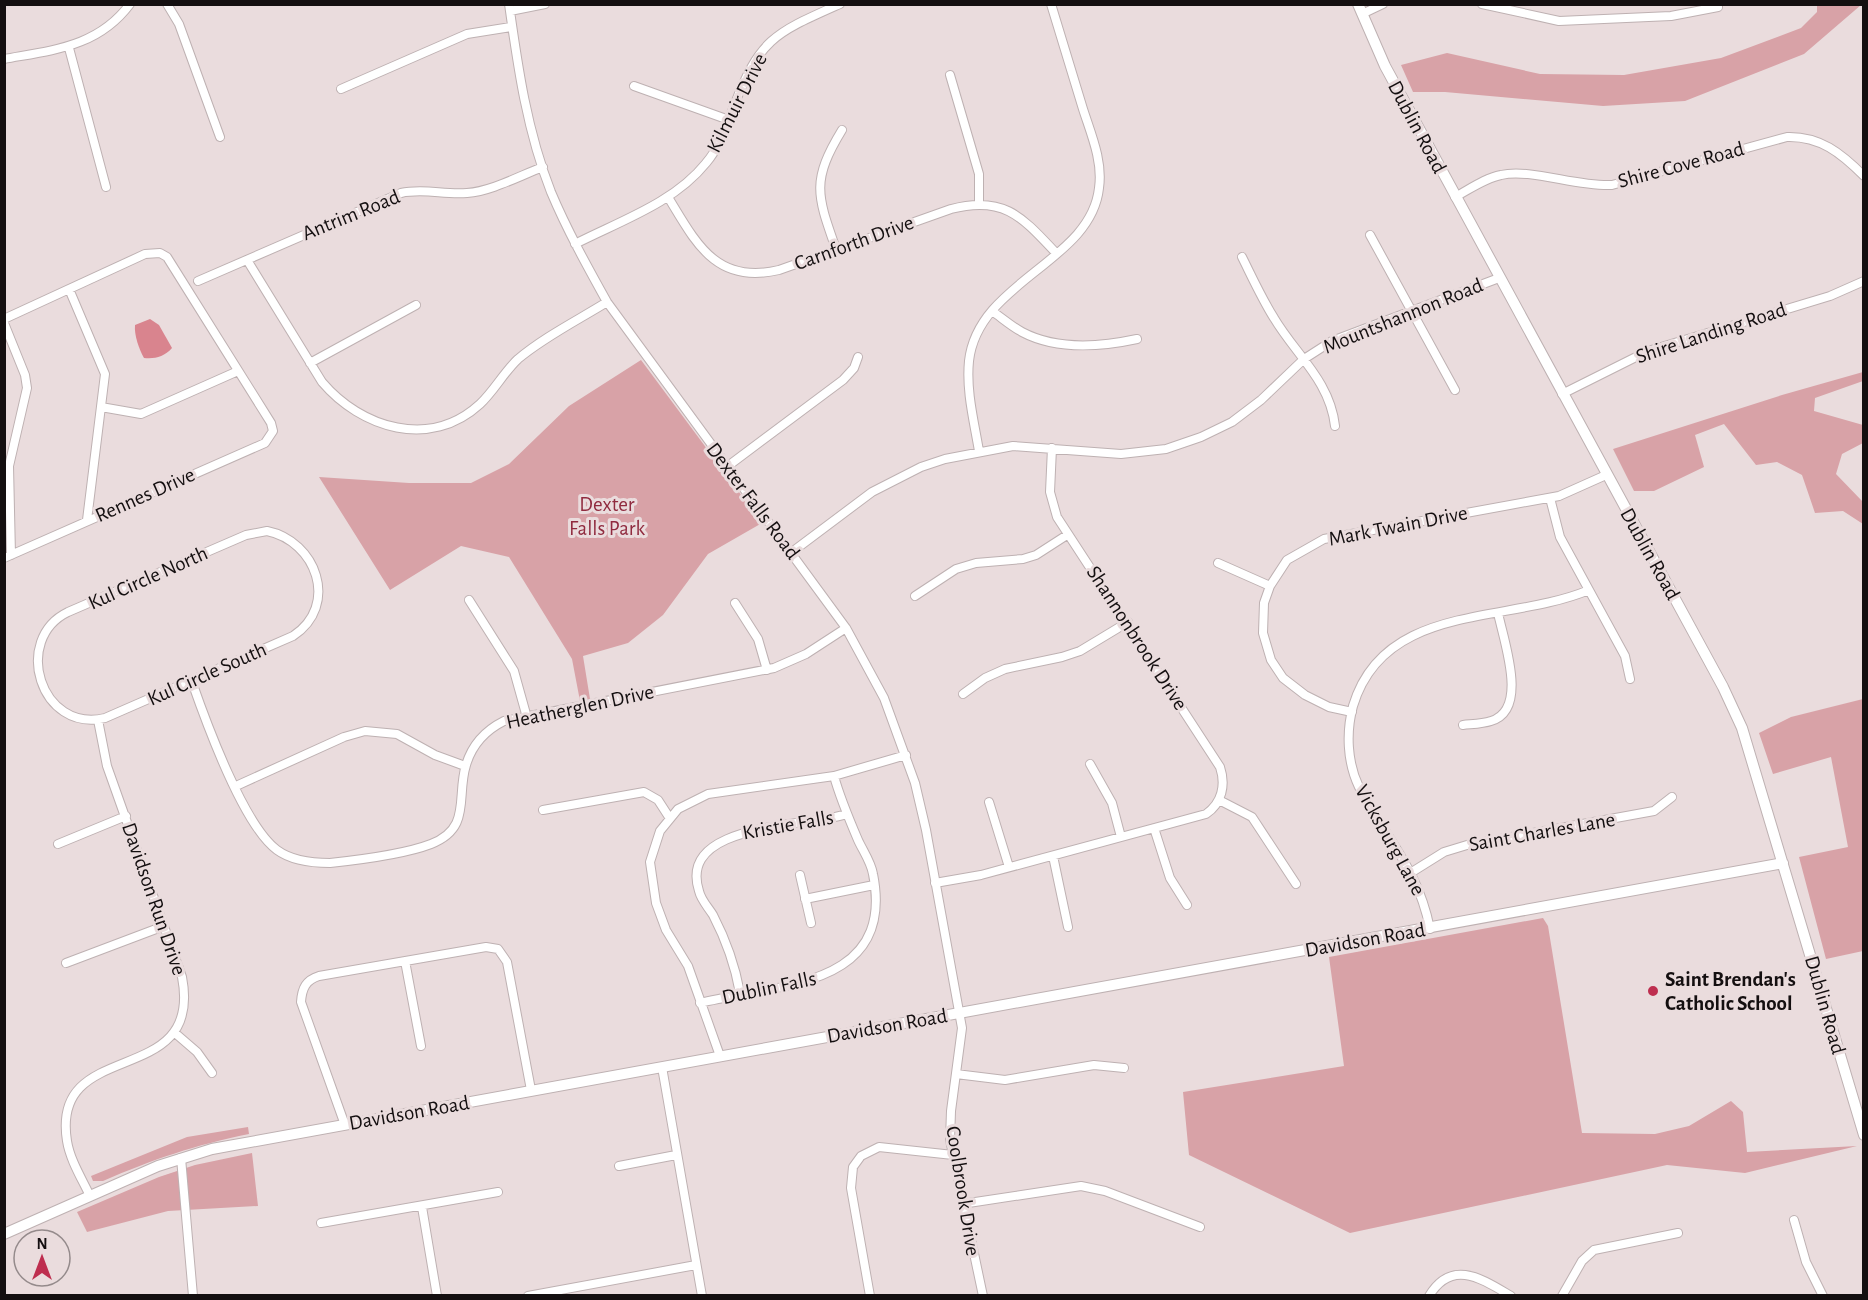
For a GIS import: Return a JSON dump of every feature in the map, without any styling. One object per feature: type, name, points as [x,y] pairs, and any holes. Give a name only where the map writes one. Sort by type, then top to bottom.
[{"type":"main road","name":"Dublin Road","points":[[1360,9],[1384,66],[1723,687],[1742,728],[1863,1135]]},
{"type":"main road","name":"Davidson Road","points":[[4,1234],[180,1158],[212,1149],[1783,863]]},
{"type":"street","points":[[4,59],[69,48],[97,36],[117,21],[130,4]]},
{"type":"street","points":[[167,4],[179,24],[220,137]]},
{"type":"street","points":[[509,8],[545,4]]},
{"type":"street","name":"Kilmuir Drive","points":[[575,244],[668,197],[706,163],[716,150],[748,70],[760,51],[784,31],[840,4]]},
{"type":"street","points":[[979,451],[968,388],[969,360],[976,334],[992,311],[1056,253],[1091,215],[1098,200],[1101,175],[1098,159],[1051,4]]},
{"type":"street","points":[[1360,9],[1383,4]]},
{"type":"street","points":[[1482,4],[1559,21],[1671,16],[1718,7]]},
{"type":"street","name":"Dexter Falls Road","points":[[509,8],[526,111],[543,167],[575,244],[607,302],[792,552],[846,628],[874,675],[906,755],[923,821],[959,1014]]},
{"type":"street","points":[[341,89],[468,34],[511,27]]},
{"type":"street","points":[[69,48],[106,187]]},
{"type":"street","points":[[950,75],[979,174],[979,203]]},
{"type":"street","points":[[634,86],[729,120]]},
{"type":"street","points":[[836,249],[821,206],[819,186],[824,163],[842,130]]},
{"type":"street","name":"Shire Cove Road","points":[[1455,197],[1485,180],[1509,173],[1583,184],[1612,185],[1787,137],[1811,139],[1830,147],[1863,176]]},
{"type":"street","name":"Antrim Road","points":[[198,281],[401,193],[423,190],[458,194],[480,191],[543,167]]},
{"type":"street","name":"Carnforth Drive","points":[[668,197],[697,243],[707,254],[731,270],[748,273],[770,272],[951,209],[979,203],[999,206],[1017,214],[1056,253]]},
{"type":"street","points":[[1370,235],[1455,390]]},
{"type":"street","points":[[8,556],[9,466],[27,388],[26,375],[4,321],[145,254],[160,253],[167,257],[238,371],[141,414],[101,407]]},
{"type":"street","points":[[1242,257],[1274,318],[1329,399],[1335,426]]},
{"type":"street","points":[[247,260],[310,363],[334,396],[363,417],[393,427],[432,427],[453,421],[478,406],[516,361],[607,302]]},
{"type":"street","name":"Mountshannon Road","points":[[792,552],[872,492],[929,464],[979,451],[1013,446],[1121,454],[1166,449],[1202,437],[1232,422],[1261,400],[1304,359],[1332,340],[1499,278]]},
{"type":"street","name":"Shire Landing Road","points":[[1562,394],[1648,351],[1830,296],[1863,281]]},
{"type":"street","points":[[69,289],[105,374],[87,520]]},
{"type":"street","points":[[310,363],[416,305]]},
{"type":"street","points":[[992,311],[1021,332],[1050,342],[1113,344],[1137,339]]},
{"type":"street","points":[[728,466],[843,380],[854,368],[858,357]]},
{"type":"street","name":"Rennes Drive","points":[[8,556],[265,443],[273,431],[271,423],[238,371]]},
{"type":"street","name":"Shannonbrook Drive","points":[[1052,448],[1050,492],[1057,517],[1128,622],[1220,767],[1224,781],[1219,800]]},
{"type":"street","name":"Mark Twain Drive","points":[[1352,712],[1329,707],[1289,684],[1277,669],[1268,651],[1262,624],[1264,603],[1270,586],[1287,560],[1324,539],[1550,498],[1571,492],[1606,475]]},
{"type":"street","points":[[1550,498],[1560,537],[1625,656],[1629,679]]},
{"type":"street","name":"Kul Circle North","points":[[98,720],[74,718],[56,708],[44,692],[40,679],[41,638],[59,616],[246,535],[267,531],[277,533],[287,537],[300,550]]},
{"type":"street","points":[[915,596],[956,569],[976,563],[1023,559],[1036,555],[1067,535]]},
{"type":"street","name":"Kul Circle South","points":[[98,720],[192,682],[293,636],[312,620],[320,595],[318,582],[300,550]]},
{"type":"street","points":[[1218,563],[1270,586]]},
{"type":"street","name":"Vicksburg Lane","points":[[1430,929],[1425,902],[1412,872],[1359,786],[1353,770],[1349,744],[1352,712],[1361,686],[1376,662],[1403,639],[1445,623],[1551,604],[1589,590]]},
{"type":"street","points":[[469,600],[514,671],[526,714]]},
{"type":"street","points":[[735,603],[758,639],[767,670]]},
{"type":"street","points":[[1463,724],[1491,721],[1502,715],[1511,704],[1513,690],[1498,613]]},
{"type":"street","points":[[963,694],[985,678],[1005,669],[1080,651],[1128,622]]},
{"type":"street","name":"Heatherglen Drive","points":[[236,786],[264,838],[276,849],[295,858],[317,863],[348,861],[431,844],[458,822],[463,804],[465,766],[477,743],[489,729],[504,721],[526,714],[767,670],[806,654],[846,628]]},
{"type":"street","points":[[192,682],[212,740],[236,786],[344,736],[365,731],[397,734],[435,755],[465,766]]},
{"type":"street","name":"Davidson Run Drive","points":[[98,720],[107,766],[184,989],[182,1016],[175,1032]]},
{"type":"street","points":[[720,1056],[688,966],[666,930],[651,878],[650,862],[654,846],[669,817],[693,801],[725,790],[834,776],[906,755]]},
{"type":"street","points":[[1090,764],[1112,803],[1121,837]]},
{"type":"street","name":"Dublin Falls","points":[[700,1003],[740,993],[813,980],[847,964],[865,941],[873,922],[873,872],[847,814],[834,776]]},
{"type":"street","points":[[543,810],[644,792],[658,800],[669,817]]},
{"type":"street","name":"Saint Charles Lane","points":[[1412,872],[1456,848],[1654,812],[1672,797]]},
{"type":"street","points":[[935,883],[1053,856],[1199,816],[1212,810],[1219,800],[1252,817],[1296,884]]},
{"type":"street","points":[[990,802],[1009,867]]},
{"type":"street","name":"Kristie Falls","points":[[740,993],[727,944],[698,889],[699,868],[704,856],[718,842],[744,832],[847,814]]},
{"type":"street","points":[[58,844],[126,816]]},
{"type":"street","points":[[1154,828],[1170,878],[1186,905]]},
{"type":"street","points":[[1053,856],[1068,927]]},
{"type":"street","points":[[800,876],[811,923]]},
{"type":"street","points":[[805,899],[874,885]]},
{"type":"street","points":[[66,963],[164,926]]},
{"type":"street","points":[[345,1125],[301,1002],[301,993],[305,984],[320,976],[493,947],[502,952],[507,962],[531,1090]]},
{"type":"street","points":[[405,961],[420,1046]]},
{"type":"street","name":"Coolbrook Drive","points":[[959,1014],[962,1028],[950,1125],[962,1204],[983,1296]]},
{"type":"street","points":[[90,1196],[68,1142],[65,1120],[72,1097],[94,1076],[155,1049],[175,1032],[197,1052],[212,1073]]},
{"type":"street","points":[[956,1074],[1005,1080],[1094,1065],[1124,1068]]},
{"type":"street","points":[[662,1067],[702,1296]]},
{"type":"street","points":[[870,1296],[850,1188],[853,1167],[861,1156],[879,1147],[953,1155]]},
{"type":"street","points":[[619,1166],[676,1155]]},
{"type":"street","points":[[180,1158],[193,1296]]},
{"type":"street","points":[[962,1204],[1057,1187],[1081,1186],[1105,1191],[1200,1227]]},
{"type":"street","points":[[321,1223],[498,1192]]},
{"type":"street","points":[[422,1206],[437,1296]]},
{"type":"street","points":[[1794,1220],[1806,1262],[1820,1294]]},
{"type":"street","points":[[1562,1296],[1582,1261],[1594,1250],[1678,1233]]},
{"type":"street","points":[[528,1296],[696,1265]]},
{"type":"street","points":[[1429,1296],[1444,1278],[1462,1274],[1480,1278],[1510,1296]]},
{"type":"green space","points":[[1817,5],[1861,5],[1804,54],[1685,101],[1603,106],[1445,92],[1413,92],[1401,65],[1447,53],[1540,74],[1624,75],[1721,58],[1801,28],[1817,12]]},
{"type":"green space","name":"Dexter Falls Park","points":[[641,360],[762,523],[708,554],[663,615],[628,643],[583,656],[590,699],[580,701],[572,659],[509,557],[461,546],[390,590],[319,477],[409,483],[471,483],[509,464],[569,406]]},
{"type":"green space","points":[[1863,372],[1863,381],[1815,398],[1814,411],[1863,425],[1863,443],[1842,454],[1836,474],[1863,502],[1863,524],[1843,511],[1815,513],[1802,475],[1777,462],[1756,465],[1724,424],[1695,435],[1704,467],[1654,491],[1634,491],[1613,449],[1782,395]]},
{"type":"green space","points":[[1863,699],[1863,951],[1826,959],[1799,857],[1848,847],[1831,757],[1773,774],[1759,733],[1791,717]]},
{"type":"green space","points":[[1543,918],[1548,926],[1582,1133],[1655,1134],[1689,1126],[1731,1101],[1743,1112],[1747,1152],[1857,1146],[1745,1173],[1667,1165],[1350,1233],[1189,1155],[1183,1092],[1344,1066],[1329,957]]},
{"type":"green space","points":[[248,1127],[249,1134],[175,1153],[103,1181],[93,1181],[91,1176],[187,1137]]},
{"type":"green space","points":[[252,1153],[258,1206],[168,1211],[87,1232],[77,1212],[159,1177],[195,1165]]},
{"type":"shaded area","points":[[150,319],[159,325],[172,348],[159,357],[144,358],[137,342],[135,325]]},
{"type":"place","name":"Saint Brendan's Catholic School","points":[[1653,991]]}]
